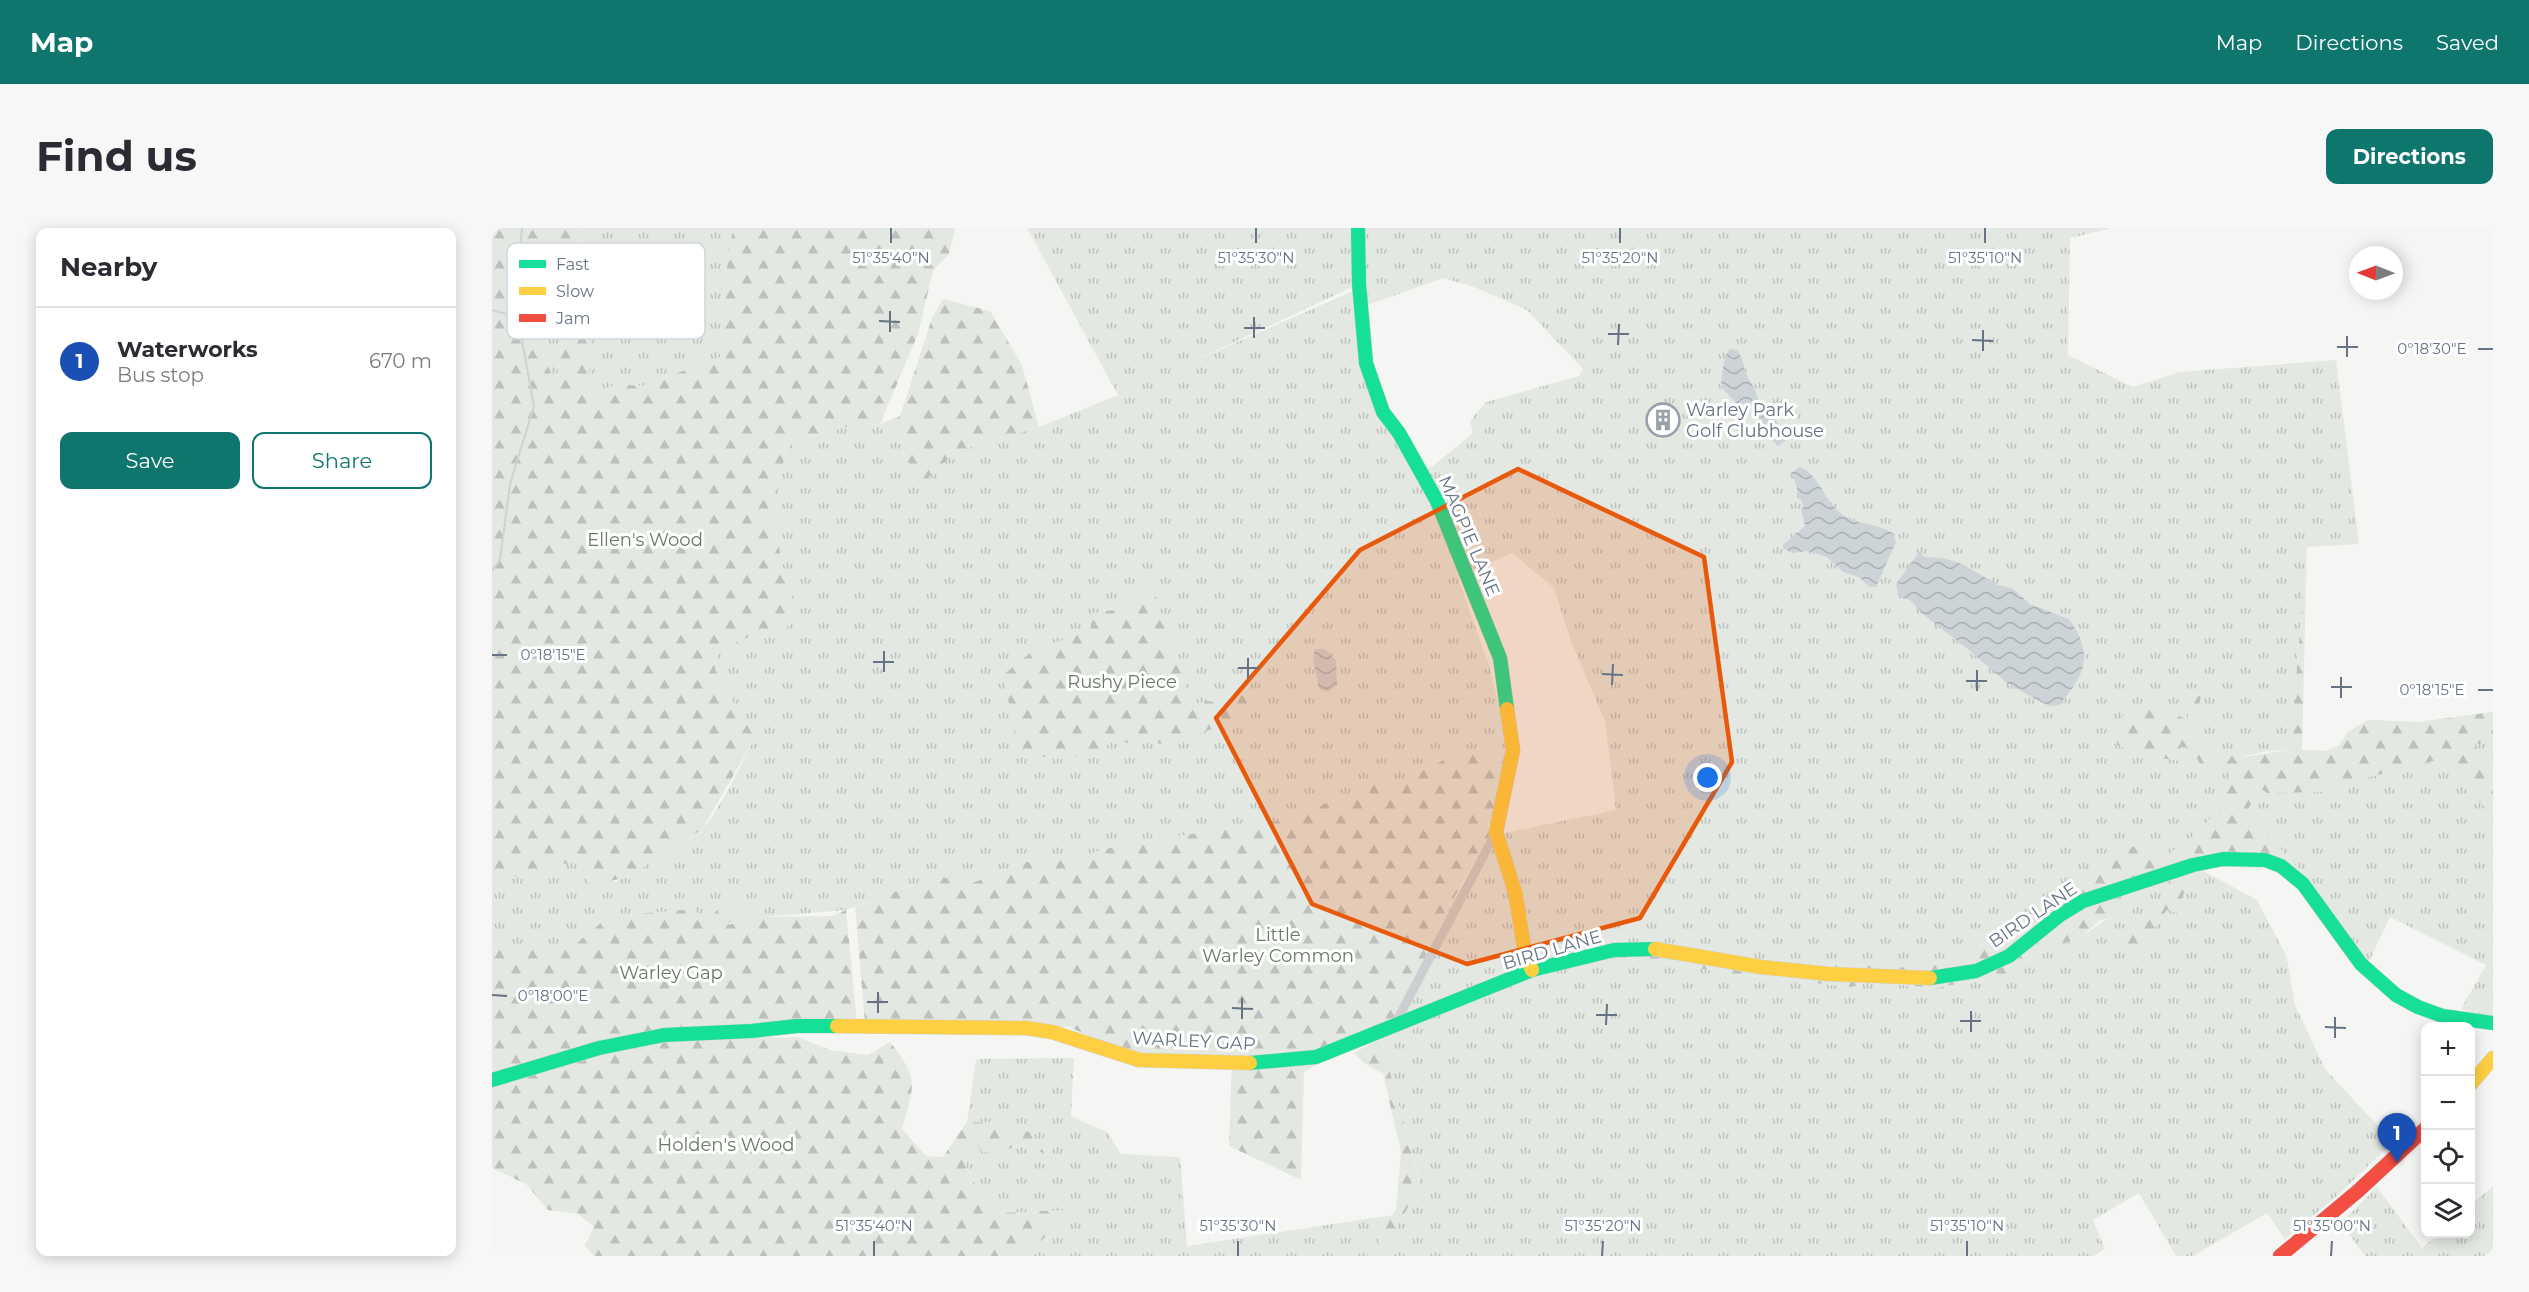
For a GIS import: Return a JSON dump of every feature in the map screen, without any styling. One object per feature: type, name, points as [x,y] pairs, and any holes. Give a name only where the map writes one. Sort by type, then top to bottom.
[{"type":"street","name":"MAGPIE LANE","points":[[1358,228],[1359,284],[1366,363],[1383,412],[1399,433],[1437,501],[1500,658],[1514,750],[1496,832],[1395,1024]]},
{"type":"street","name":"MAGPIE LANE","points":[[1496,832],[1515,892],[1525,953],[1532,970]]},
{"type":"street","name":"BIRD LANE","points":[[1395,1024],[1532,970],[1614,950],[1636,948],[1668,950],[1761,966],[1829,974],[1922,979],[1976,971],[2009,956],[2060,915],[2098,894],[2193,865],[2245,858],[2265,860],[2293,874],[2303,884],[2356,961],[2392,993],[2428,1011],[2444,1016],[2493,1023]]},
{"type":"street","name":"WARLEY GAP","points":[[492,1080],[599,1048],[664,1035],[751,1031],[797,1026],[1026,1028],[1052,1032],[1139,1060],[1266,1063],[1316,1057],[1395,1024]]},
{"type":"street","points":[[2475,1080],[2491,1064]]},
{"type":"street","points":[[2280,1256],[2358,1191],[2424,1130]]},
{"type":"highlighted area","points":[[1518,469],[1704,557],[1732,762],[1640,918],[1467,964],[1312,904],[1216,718],[1360,550]]},
{"type":"green space","name":"Ellen's Wood","points":[[492,228],[581,228],[577,243],[507,243],[507,339],[539,339],[555,392],[562,339],[591,339],[588,396],[617,384],[643,386],[720,357],[725,280],[733,228],[955,228],[949,254],[933,271],[918,334],[880,424],[849,426],[815,436],[796,438],[785,453],[777,496],[775,527],[786,582],[793,594],[796,617],[786,628],[752,636],[717,649],[715,669],[755,738],[703,828],[683,844],[656,858],[630,877],[590,885],[576,863],[559,864],[554,873],[492,878]]},
{"type":"green space","points":[[581,228],[733,228],[725,280],[720,357],[643,386],[617,384],[588,396],[591,339],[705,339],[705,243],[577,243]]},
{"type":"green space","points":[[1027,228],[2113,228],[2070,238],[2068,355],[2133,387],[2180,372],[2336,360],[2359,544],[2307,547],[2290,750],[2267,751],[2241,757],[2232,772],[2225,802],[2196,834],[2167,855],[2139,845],[2050,891],[2020,921],[1967,955],[1918,968],[1591,955],[1851,987],[1872,982],[1935,988],[2013,974],[2037,954],[2081,937],[2105,920],[2119,917],[2176,859],[2165,898],[2108,949],[2136,954],[2167,910],[2179,913],[2191,864],[2257,900],[2287,957],[2295,1005],[2325,1069],[2393,1142],[2337,1196],[2285,1239],[2267,1213],[2193,1256],[2176,1256],[2139,1193],[2093,1220],[2105,1249],[2094,1256],[1380,1256],[1386,1249],[1420,1183],[1381,1038],[1449,906],[1496,832],[1500,834],[1616,810],[1605,721],[1571,641],[1554,588],[1512,553],[1458,578],[1489,665],[1509,748],[1448,758],[1404,780],[1385,781],[1281,820],[1120,845],[1069,860],[1025,862],[975,882],[935,876],[846,910],[763,917],[725,925],[742,907],[707,921],[602,922],[578,943],[492,950],[492,878],[557,864],[576,863],[614,882],[694,836],[704,827],[719,806],[755,738],[715,669],[717,649],[752,636],[786,628],[793,594],[786,582],[775,527],[777,496],[785,453],[796,438],[815,436],[849,426],[880,424],[900,416],[907,430],[903,455],[943,463],[957,451],[1039,427],[1118,395]],"holes":[[[1443,278],[1474,287],[1527,310],[1583,369],[1579,376],[1486,402],[1470,421],[1473,433],[1433,466],[1420,471],[1383,412],[1362,307]],[[1359,284],[1360,288],[1187,364]]]},
{"type":"green space","points":[[943,299],[990,311],[1022,365],[1039,427],[957,451],[923,482],[903,455],[907,430],[900,416],[932,318]]},
{"type":"green space","points":[[539,339],[562,339],[555,394],[551,374]]},
{"type":"green space","points":[[2307,547],[2302,750],[2326,751],[2339,746],[2348,732],[2368,720],[2419,722],[2493,712],[2493,741],[2475,744],[2493,791],[2493,807],[2487,810],[2468,786],[2452,756],[2350,782],[2332,780],[2321,792],[2267,793],[2259,787],[2247,812],[2310,881],[2272,856],[2247,852],[2191,864],[2179,913],[2167,910],[2136,954],[2107,949],[2165,898],[2173,864],[2119,917],[2100,920],[2081,937],[2037,954],[2013,974],[1935,988],[1872,982],[1851,987],[1588,954],[1656,941],[1732,960],[1918,968],[1967,955],[2020,921],[2050,891],[2103,856],[2139,845],[2167,855],[2196,834],[2225,802],[2231,772],[2200,764],[2192,749],[2181,747],[2180,761],[2147,756],[2117,745],[2120,721],[2128,711],[2150,700],[2187,720],[2192,697],[2201,696],[2192,735],[2202,744],[2223,754],[2237,757],[2290,750]]},
{"type":"green space","name":"Rushy Piece","points":[[1151,582],[1192,704],[1208,701],[1229,705],[1238,695],[1267,699],[1245,720],[1224,723],[1178,744],[1112,742],[1094,753],[1061,759],[1019,754],[1003,675],[1035,649],[1090,631],[1093,613],[1122,609]]},
{"type":"green space","points":[[2493,712],[2493,1020],[2461,1009],[2486,965],[2390,917],[2367,966],[2310,881],[2247,812],[2259,787],[2302,750],[2326,751],[2339,746],[2348,732],[2368,720],[2419,722]]},
{"type":"green space","name":"Little Warley Common","points":[[1509,748],[1497,817],[1488,826],[1491,835],[1449,906],[1448,917],[1424,971],[1391,1021],[1304,1072],[1301,1180],[1229,1146],[1232,1059],[1167,1058],[1123,1051],[1069,1027],[865,1023],[855,907],[935,876],[975,882],[1025,862],[1069,860],[1120,845],[1281,820],[1385,781],[1404,780],[1448,758]]},
{"type":"green space","name":"Holden's Wood","points":[[743,906],[727,925],[763,917],[831,916],[846,910],[857,1022],[768,1034],[774,1038],[798,1037],[830,1050],[868,1055],[890,1042],[906,1065],[912,1083],[902,1129],[926,1156],[943,1157],[967,1122],[1002,1123],[1032,1133],[1045,1154],[1022,1143],[1000,1153],[982,1152],[974,1139],[964,1162],[985,1203],[999,1213],[1066,1210],[1045,1237],[1032,1246],[1015,1251],[1013,1256],[594,1256],[585,1246],[594,1227],[578,1214],[548,1210],[526,1184],[492,1168],[492,950],[577,943],[602,922],[637,914],[693,909],[707,921],[719,908]]},
{"type":"green space","points":[[1381,1038],[1420,1184],[1386,1249],[1380,1256],[1367,1256],[1375,1247],[1396,1209],[1401,1152],[1383,1074],[1364,1063],[1354,1053]]},
{"type":"green space","points":[[1074,1058],[1071,1116],[1108,1133],[1121,1154],[1180,1157],[1187,1246],[1393,1215],[1375,1247],[1367,1256],[1013,1256],[1015,1251],[1065,1211],[999,1213],[985,1203],[964,1161],[974,1139],[1000,1153],[1022,1143],[1044,1153],[1002,1123],[967,1122],[976,1059]]},
{"type":"green space","points":[[2493,1186],[2493,1256],[2365,1256],[2341,1223],[2377,1187],[2422,1248],[2434,1238],[2475,1238],[2475,1202]]},
{"type":"water","points":[[1730,349],[1737,350],[1741,355],[1746,373],[1757,394],[1757,407],[1736,403],[1722,388],[1725,356]]},
{"type":"water","points":[[1766,410],[1777,422],[1787,440],[1778,446],[1769,436],[1761,419],[1760,415]]},
{"type":"water","points":[[1800,467],[1816,480],[1832,505],[1843,515],[1894,534],[1896,542],[1876,587],[1869,587],[1859,577],[1843,572],[1827,557],[1807,551],[1792,553],[1783,548],[1783,545],[1805,526],[1801,509],[1804,506],[1797,498],[1797,487],[1791,473]]},
{"type":"water","points":[[1919,552],[1925,557],[1943,558],[1962,564],[1998,585],[2012,588],[2030,604],[2069,619],[2082,643],[2084,664],[2075,683],[2059,705],[2050,706],[2008,684],[1924,615],[1910,600],[1898,596],[1896,584]]},
{"type":"water","points":[[1315,649],[1325,649],[1336,660],[1337,685],[1328,692],[1319,689],[1313,658]]},
{"type":"waterway","points":[[521,243],[522,228]]},
{"type":"waterway","points":[[492,310],[507,314]]},
{"type":"waterway","points":[[492,571],[500,560],[510,484],[534,406],[522,339]]},
{"type":"traffic: fast","points":[[1358,228],[1359,284],[1366,363],[1383,412],[1399,433],[1437,501],[1500,658],[1507,709]]},
{"type":"traffic: fast","points":[[1930,978],[1976,971],[2009,956],[2060,915],[2083,901],[2193,865],[2223,859],[2265,860],[2281,866],[2303,884],[2361,964],[2396,995],[2418,1007],[2443,1016],[2493,1023]]},
{"type":"traffic: fast","points":[[1250,1063],[1316,1057],[1532,970],[1614,950],[1655,949]]},
{"type":"traffic: fast","points":[[492,1080],[599,1048],[664,1035],[751,1031],[797,1026],[837,1026]]},
{"type":"traffic: slow","points":[[1507,709],[1513,750],[1496,832],[1515,892],[1525,953],[1532,970]]},
{"type":"traffic: slow","points":[[1655,949],[1761,967],[1829,974],[1930,978]]},
{"type":"traffic: slow","points":[[837,1026],[1026,1028],[1052,1032],[1139,1060],[1250,1063]]},
{"type":"traffic: slow","points":[[2475,1079],[2493,1058]]},
{"type":"traffic: jam","points":[[2280,1256],[2358,1191],[2424,1130]]},
{"type":"place","name":"Warley Park Golf Clubhouse","points":[[1663,420]]},
{"type":"place","name":"Waterworks","points":[[2397,1163]]},
{"type":"park label","name":"Warley Gap","points":[[671,973]]}]
